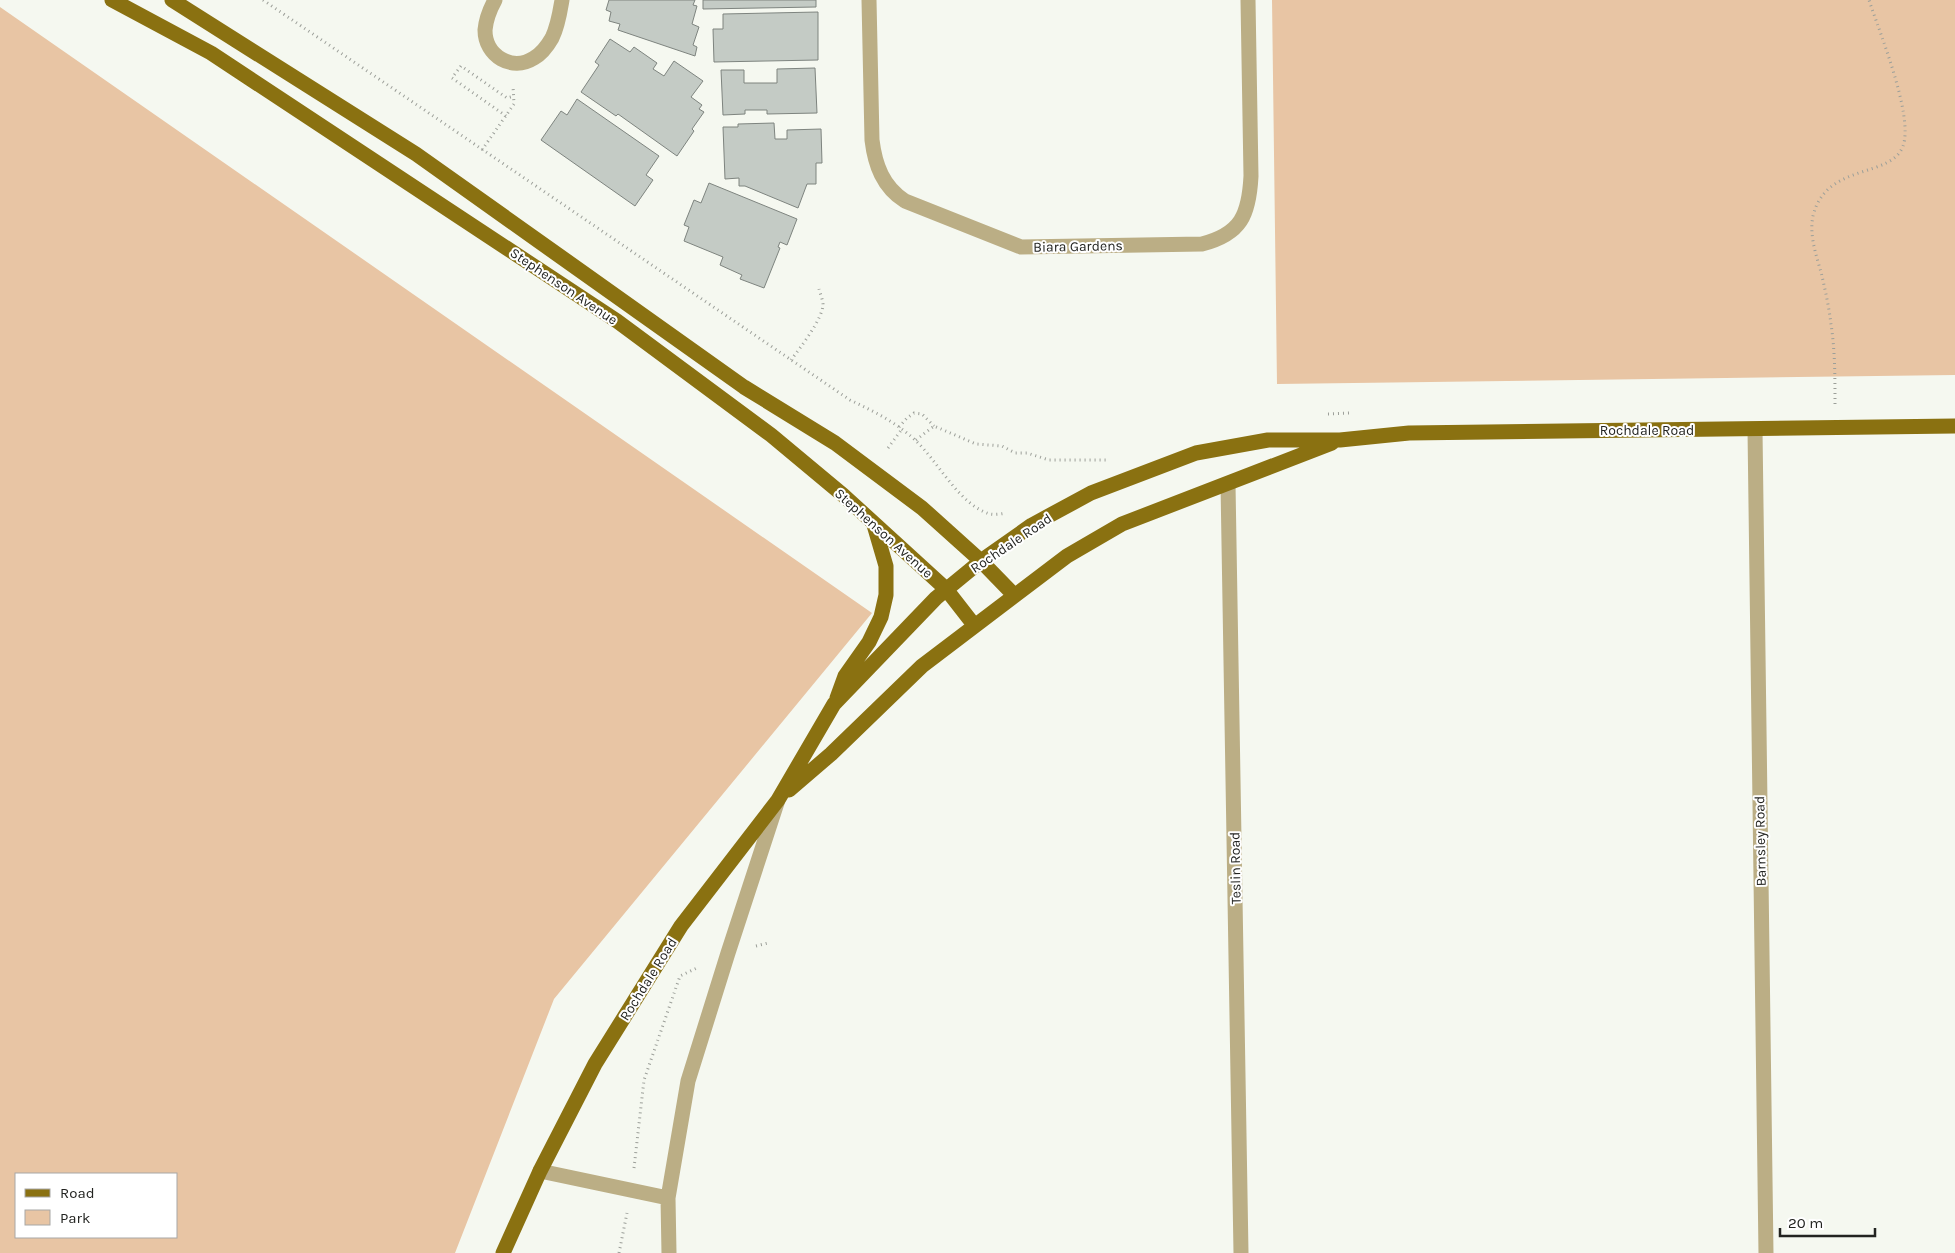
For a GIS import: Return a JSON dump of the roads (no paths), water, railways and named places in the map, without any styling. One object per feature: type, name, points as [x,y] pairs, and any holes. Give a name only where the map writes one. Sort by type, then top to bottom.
[{"type":"main road","name":"Stephenson Avenue","points":[[112,0],[211,53],[617,321],[771,435],[843,495],[946,590],[974,625]]},
{"type":"main road","name":"Stephenson Avenue","points":[[172,0],[416,154],[744,387],[835,443],[922,508],[981,561],[1014,595]]},
{"type":"main road","name":"Rochdale Road","points":[[503,1253],[540,1171],[595,1064],[681,926],[778,800],[834,704],[906,628],[946,590],[981,561],[1032,525],[1091,493],[1196,453],[1268,440],[1340,440],[1409,433],[1955,426]]},
{"type":"main road","name":"Rochdale Road","points":[[778,800],[830,754],[922,666],[1067,556],[1122,524],[1340,440]]},
{"type":"main road","points":[[834,704],[845,676],[869,642],[881,617],[886,595],[886,566],[874,524]]},
{"type":"street","points":[[495,0],[489,13],[485,30],[489,46],[496,56],[509,64],[535,58],[544,49],[552,37],[562,0]]},
{"type":"street","name":"Biara Gardens","points":[[869,0],[872,140],[875,160],[884,180],[896,195],[905,201],[1021,247],[1202,244],[1215,241],[1235,228],[1243,219],[1251,190],[1248,0]]},
{"type":"street","name":"Barnsley Road","points":[[1755,430],[1766,1253]]},
{"type":"street","name":"Teslin Road","points":[[1228,484],[1241,1253]]},
{"type":"street","name":"Rochdale Road","points":[[669,1253],[668,1198],[688,1082],[778,800]]},
{"type":"street","points":[[540,1171],[668,1198]]}]
